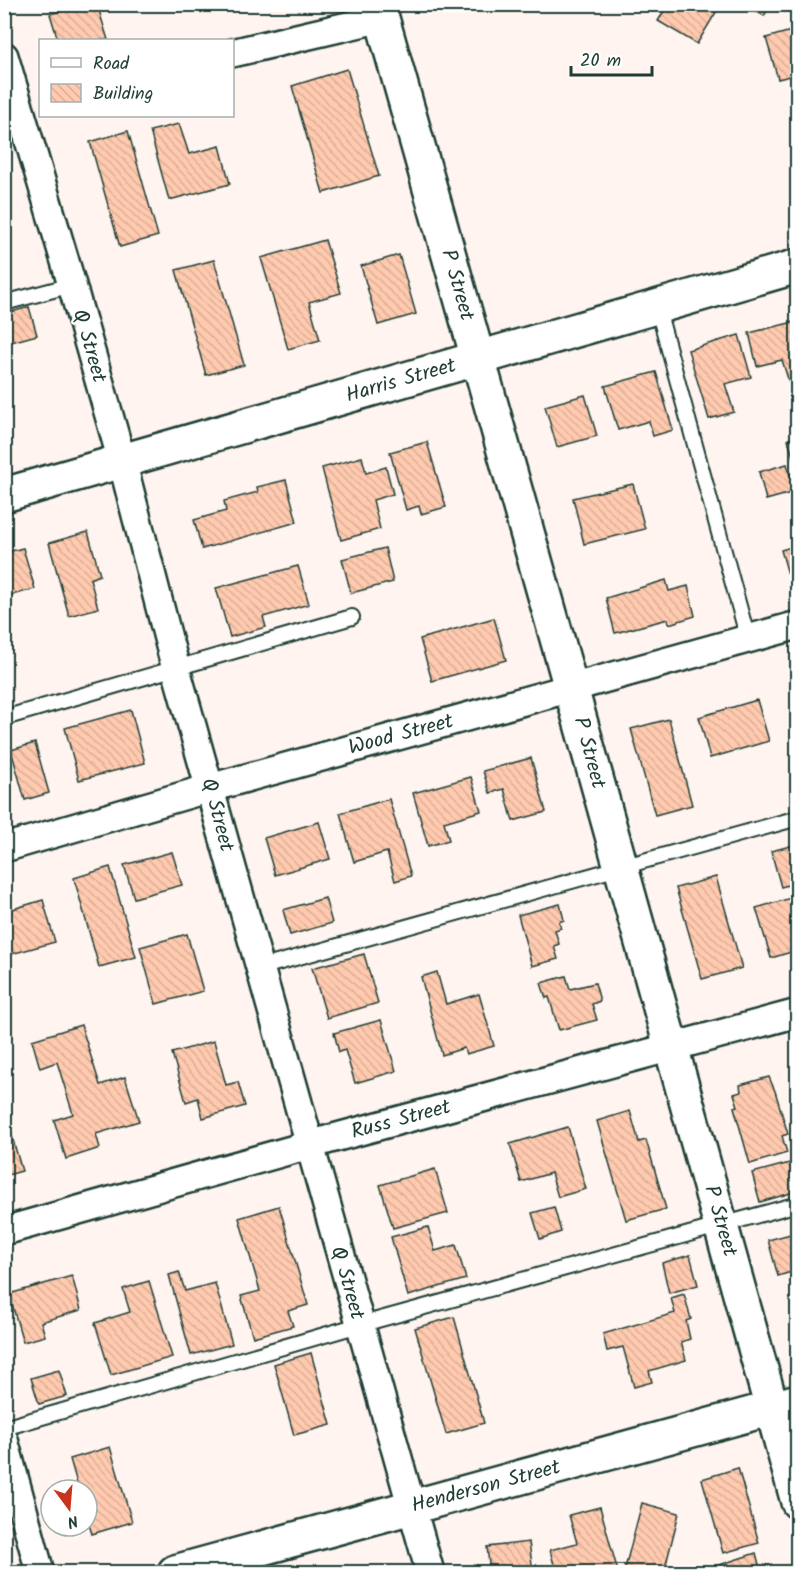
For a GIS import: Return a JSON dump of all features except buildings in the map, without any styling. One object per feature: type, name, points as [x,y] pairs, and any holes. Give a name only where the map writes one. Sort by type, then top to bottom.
[{"type":"street","points":[[234,52],[380,11]]},
{"type":"street","name":"P Street","points":[[380,11],[721,1225],[784,1405],[798,1502]]},
{"type":"street","name":"Q Street","points":[[4,56],[21,104],[122,461],[176,669],[259,969],[430,1572]]},
{"type":"street","name":"Harris Street","points":[[4,495],[798,266]]},
{"type":"street","name":"Wood Street","points":[[4,848],[210,788],[798,625]]},
{"type":"street","name":"Russ Street","points":[[4,1231],[798,1013]]},
{"type":"street","name":"Henderson Street","points":[[175,1572],[784,1405]]},
{"type":"street","points":[[4,1440],[40,1572]]},
{"type":"lane","points":[[4,303],[72,285]]},
{"type":"lane","points":[[657,306],[748,639]]},
{"type":"lane","points":[[4,718],[352,617]]},
{"type":"lane","points":[[259,969],[798,818]]},
{"type":"lane","points":[[4,1428],[359,1325],[798,1204]]}]
